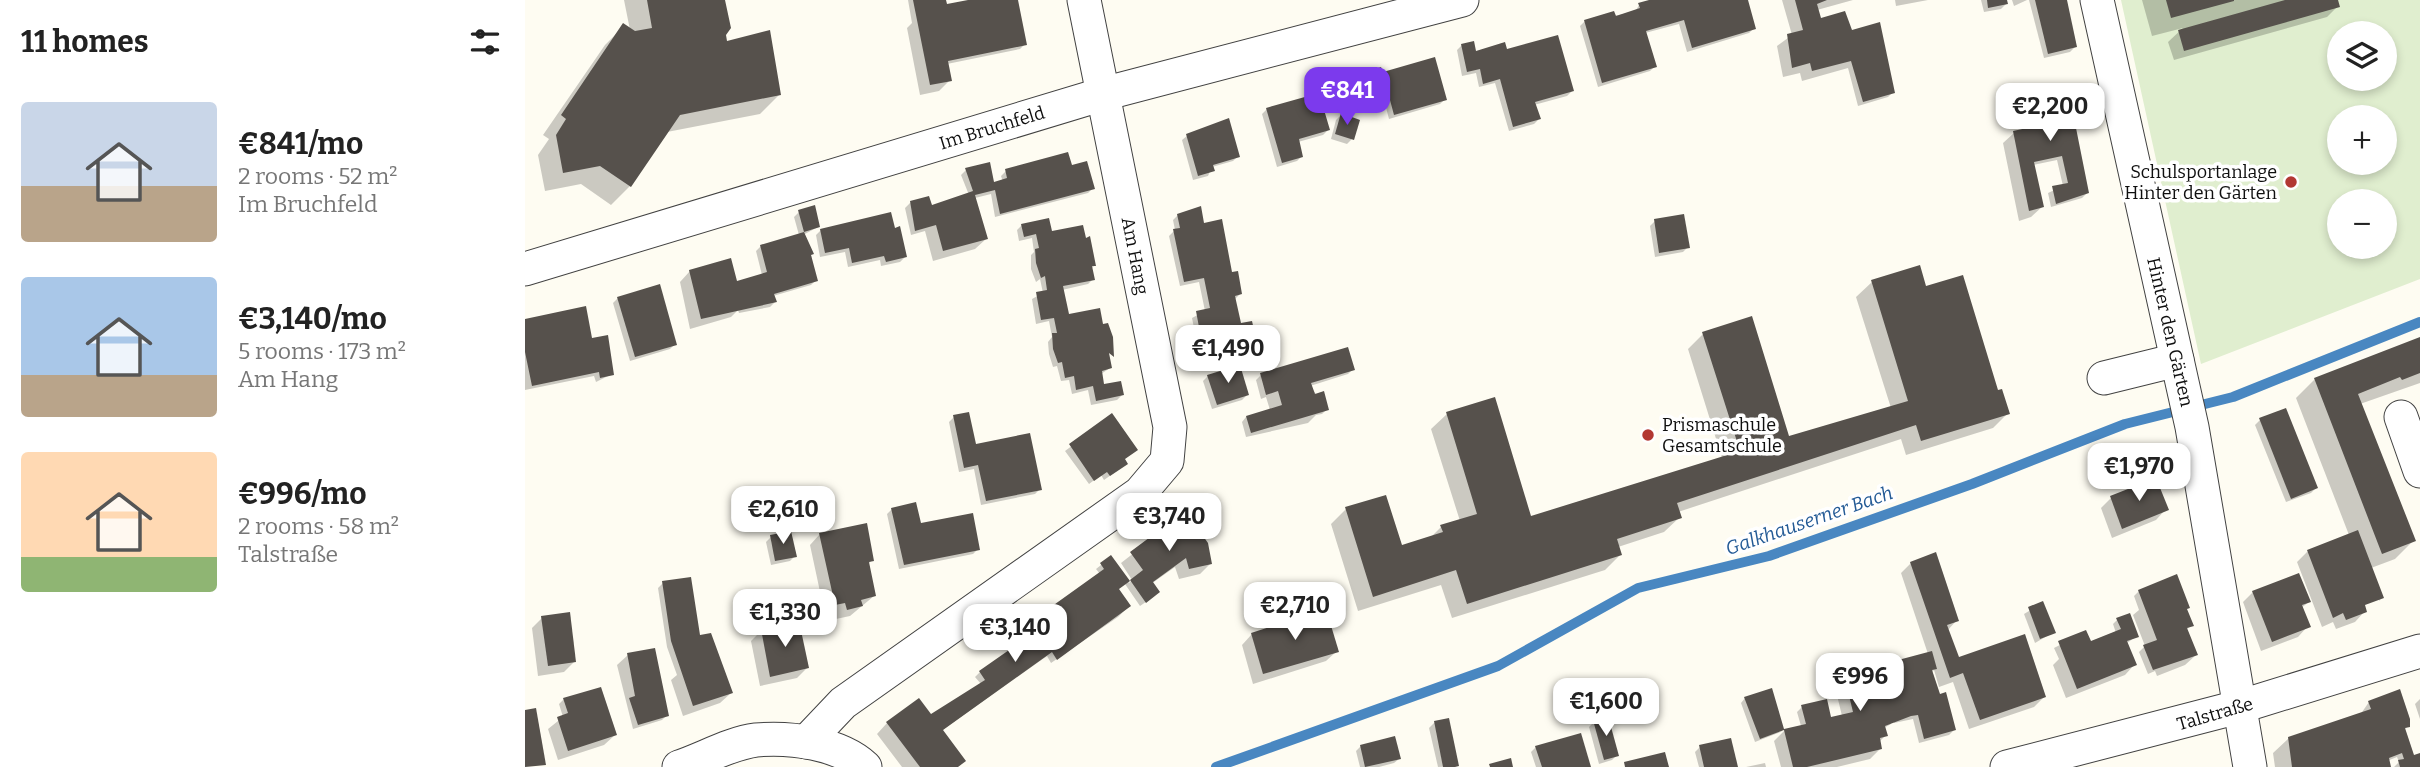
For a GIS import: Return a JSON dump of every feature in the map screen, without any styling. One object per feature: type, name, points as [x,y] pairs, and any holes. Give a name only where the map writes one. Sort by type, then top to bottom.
[{"type":"street","name":"Am Hang","points":[[806,741],[843,703],[1139,493],[1167,461],[1170,427],[1084,0]]},
{"type":"street","name":"Im Bruchfeld","points":[[525,269],[1103,94],[1462,0]]},
{"type":"street","name":"Hinter den Gärten","points":[[2097,0],[2192,427],[2242,706],[2250,767]]},
{"type":"street","points":[[2104,378],[2180,372]]},
{"type":"street","points":[[2401,417],[2420,471]]},
{"type":"street","name":"Talstraße","points":[[2007,767],[2242,706],[2420,651]]},
{"type":"street","points":[[679,767],[755,740],[806,741],[853,757],[865,767]]},
{"type":"green space","name":"Schulsportanlage Hinter den Gärten","points":[[2121,0],[2420,0],[2420,279],[2201,364]]},
{"type":"building","points":[[647,0],[725,0],[731,28],[726,35],[727,41],[770,30],[781,95],[680,115],[631,187],[600,166],[563,173],[556,135],[566,119],[561,115],[623,23],[635,31],[652,28]]},
{"type":"building","points":[[913,0],[946,0],[947,4],[968,0],[1018,0],[1027,45],[948,61],[952,81],[930,85]]},
{"type":"building","points":[[1649,0],[1748,0],[1756,29],[1692,48],[1684,20],[1646,31],[1657,67],[1602,83],[1584,20],[1614,11],[1616,16],[1640,8],[1638,3]]},
{"type":"building","points":[[1795,0],[1827,0],[1817,4],[1821,18],[1845,11],[1852,30],[1880,22],[1895,93],[1863,102],[1851,61],[1812,71],[1810,63],[1792,68],[1787,34],[1803,30]]},
{"type":"building","points":[[1987,0],[2007,0],[2008,4],[1988,8]]},
{"type":"building","points":[[2035,0],[2067,0],[2077,47],[2048,54]]},
{"type":"building","points":[[2166,0],[2234,0],[2234,1],[2171,18]]},
{"type":"building","points":[[2285,0],[2338,0],[2340,7],[2184,51],[2178,30]]},
{"type":"building","points":[[1558,35],[1574,91],[1535,102],[1541,119],[1513,127],[1500,79],[1483,84],[1480,69],[1467,72],[1461,44],[1474,41],[1476,51],[1505,42],[1507,49]]},
{"type":"building","points":[[1435,57],[1447,100],[1394,115],[1390,100],[1373,105],[1364,72],[1381,67],[1383,72]]},
{"type":"building","points":[[2067,83],[2089,193],[2056,204],[2052,186],[2068,183],[2062,156],[2034,162],[2044,207],[2029,211],[2013,131],[2027,128],[2020,93]]},
{"type":"building","points":[[1319,93],[1330,130],[1299,139],[1303,157],[1282,163],[1266,108]]},
{"type":"building","points":[[1341,113],[1360,120],[1354,140],[1335,134]]},
{"type":"building","points":[[1229,118],[1240,157],[1213,165],[1215,171],[1198,176],[1186,134]]},
{"type":"building","points":[[1068,152],[1072,165],[1087,161],[1095,189],[1000,214],[995,190],[975,195],[988,239],[943,251],[936,225],[915,231],[910,201],[929,196],[932,205],[973,191],[965,168],[990,162],[994,182],[1007,178],[1005,169]]},
{"type":"building","points":[[815,205],[820,227],[804,232],[798,210]]},
{"type":"building","points":[[1201,206],[1204,223],[1222,219],[1232,272],[1238,271],[1242,294],[1235,296],[1241,323],[1252,321],[1257,343],[1204,354],[1196,311],[1210,308],[1204,278],[1184,282],[1173,229],[1180,228],[1177,214]]},
{"type":"building","points":[[891,212],[895,228],[900,226],[907,257],[886,262],[884,256],[852,263],[849,248],[825,253],[820,229]]},
{"type":"building","points":[[1684,214],[1690,248],[1659,253],[1654,219]]},
{"type":"building","points":[[1049,218],[1052,231],[1083,225],[1086,238],[1090,236],[1096,266],[1092,266],[1095,280],[1063,286],[1069,314],[1100,308],[1103,324],[1108,323],[1113,337],[1114,357],[1109,353],[1112,368],[1102,371],[1104,384],[1121,381],[1124,395],[1096,401],[1093,386],[1076,390],[1074,376],[1065,378],[1062,362],[1058,363],[1053,349],[1052,333],[1057,333],[1054,318],[1041,320],[1036,292],[1047,290],[1045,276],[1041,278],[1036,263],[1035,249],[1039,248],[1036,234],[1024,237],[1021,224]]},
{"type":"building","points":[[804,232],[814,254],[811,255],[818,281],[774,294],[777,302],[701,319],[689,270],[731,258],[737,281],[767,272],[760,245]]},
{"type":"building","points":[[1920,265],[1926,286],[1963,275],[1998,390],[2002,389],[2010,414],[1921,441],[1916,425],[1677,503],[1682,518],[1617,539],[1622,555],[1467,604],[1456,570],[1373,597],[1345,507],[1386,495],[1402,545],[1443,532],[1440,525],[1477,514],[1446,412],[1495,397],[1531,516],[1740,451],[1702,332],[1752,316],[1789,436],[1908,401],[1871,280]]},
{"type":"building","points":[[660,284],[677,345],[635,357],[617,297]]},
{"type":"building","points":[[586,306],[592,338],[608,335],[614,375],[600,378],[599,372],[532,386],[525,352],[525,319]]},
{"type":"building","points":[[2420,337],[2420,373],[2402,380],[2400,377],[2358,394],[2416,541],[2382,554],[2314,378]]},
{"type":"building","points":[[1348,347],[1355,370],[1311,383],[1315,394],[1324,391],[1329,410],[1251,433],[1246,416],[1282,405],[1278,391],[1266,395],[1260,373]]},
{"type":"building","points":[[1240,365],[1249,395],[1217,405],[1207,375]]},
{"type":"building","points":[[2286,408],[2318,488],[2291,499],[2259,418]]},
{"type":"building","points":[[969,412],[976,444],[1030,433],[1042,490],[986,501],[978,465],[964,468],[953,415]]},
{"type":"building","points":[[1112,413],[1138,450],[1125,459],[1128,464],[1110,476],[1107,472],[1094,481],[1069,444]]},
{"type":"building","points":[[2156,478],[2169,510],[2122,529],[2110,496]]},
{"type":"building","points":[[916,502],[921,523],[973,513],[980,550],[904,565],[891,508]]},
{"type":"building","points":[[1185,511],[1208,543],[1212,564],[1189,569],[1186,558],[1153,582],[1160,592],[1146,603],[1130,580],[1143,570],[1130,552],[1165,526],[1165,519],[1172,521]]},
{"type":"building","points":[[867,523],[874,561],[869,562],[876,596],[861,600],[863,606],[847,610],[845,603],[835,605],[819,533]]},
{"type":"building","points":[[2358,530],[2384,598],[2365,605],[2367,612],[2346,620],[2343,613],[2333,618],[2307,550]]},
{"type":"building","points":[[791,531],[797,557],[775,561],[770,535]]},
{"type":"building","points":[[1936,552],[1959,621],[1947,625],[1959,657],[2025,634],[2046,697],[1980,720],[1963,673],[1950,678],[1910,562]]},
{"type":"building","points":[[1111,555],[1130,581],[1119,589],[1131,606],[1057,660],[1052,652],[943,730],[966,761],[958,767],[920,767],[886,722],[919,698],[931,714],[985,680],[979,671],[1036,631],[1030,622],[1104,569],[1100,563]]},
{"type":"building","points":[[2299,573],[2311,602],[2302,605],[2311,627],[2272,642],[2252,591]]},
{"type":"building","points":[[2177,574],[2190,608],[2187,609],[2194,626],[2187,628],[2198,655],[2153,670],[2143,645],[2157,640],[2138,590]]},
{"type":"building","points":[[691,577],[700,635],[711,633],[733,693],[693,706],[671,641],[662,581]]},
{"type":"building","points":[[2043,601],[2056,633],[2040,639],[2028,607]]},
{"type":"building","points":[[1326,609],[1339,652],[1263,674],[1251,633]]},
{"type":"building","points":[[570,612],[576,662],[548,666],[541,616]]},
{"type":"building","points":[[2130,613],[2139,637],[2127,641],[2137,665],[2077,689],[2058,641],[2086,630],[2091,641],[2121,629],[2116,618]]},
{"type":"building","points":[[799,621],[809,668],[770,677],[761,629]]},
{"type":"building","points":[[655,648],[669,716],[638,725],[629,698],[635,696],[627,653]]},
{"type":"building","points":[[1932,651],[1937,669],[1932,670],[1940,694],[1946,692],[1956,730],[1924,739],[1918,715],[1911,716],[1885,726],[1888,736],[1880,738],[1882,749],[1807,767],[1793,767],[1784,730],[1760,739],[1744,697],[1772,688],[1784,729],[1806,724],[1801,705],[1827,699],[1831,717],[1853,712],[1845,679],[1875,672],[1878,680],[1891,677],[1887,663]]},
{"type":"building","points":[[601,687],[617,735],[568,751],[557,717],[568,713],[563,698]]},
{"type":"building","points":[[2400,689],[2410,719],[2410,727],[2405,728],[2414,755],[2420,753],[2420,767],[2400,767],[2398,760],[2404,759],[2402,753],[2389,758],[2391,767],[2292,767],[2288,737],[2371,709],[2368,701]]},
{"type":"building","points":[[536,708],[546,765],[525,767],[525,710]]},
{"type":"building","points":[[1608,716],[1619,756],[1604,760],[1593,720]]},
{"type":"building","points":[[1449,718],[1459,766],[1443,767],[1434,721]]},
{"type":"building","points":[[1581,733],[1591,767],[1542,767],[1535,746]]},
{"type":"building","points":[[1395,736],[1401,759],[1365,767],[1360,745]]},
{"type":"building","points":[[1731,738],[1738,767],[1704,767],[1699,745]]},
{"type":"building","points":[[1665,752],[1669,767],[1625,767],[1624,762]]},
{"type":"building","points":[[1511,758],[1513,767],[1490,767],[1489,764]]},
{"type":"waterway","name":"Galkhauserner Bach","points":[[1216,767],[1498,666],[1638,588],[1769,556],[1972,484],[2125,424],[2233,397],[2420,322]]},
{"type":"place","name":"Schulsportanlage Hinter den Gärten","points":[[2291,182]]},
{"type":"place","name":"Prismaschule Gesamtschule","points":[[1648,435]]}]
